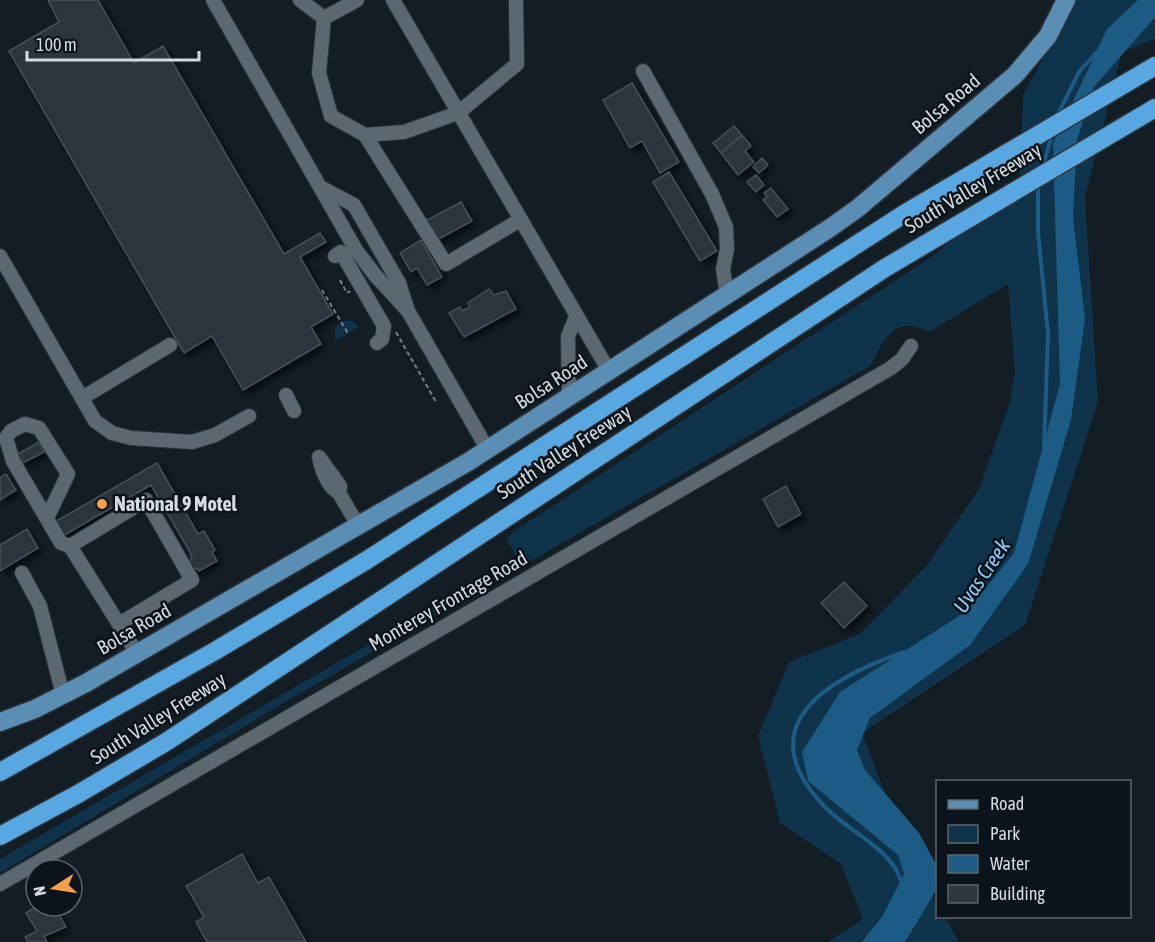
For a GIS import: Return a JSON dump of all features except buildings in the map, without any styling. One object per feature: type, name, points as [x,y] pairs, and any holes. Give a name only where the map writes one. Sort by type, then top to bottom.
[{"type":"highway","name":"South Valley Freeway","points":[[0,772],[222,647],[368,560],[869,236],[1155,66]]},
{"type":"highway","name":"South Valley Freeway","points":[[0,836],[71,798],[166,742],[868,279],[1015,188],[1153,109]]},
{"type":"main road","name":"Bolsa Road","points":[[0,722],[63,695],[359,527],[488,450],[858,208],[1033,57],[1059,17],[1066,0]]},
{"type":"street","points":[[213,0],[363,258],[408,311],[488,450]]},
{"type":"street","points":[[300,0],[324,18]]},
{"type":"street","points":[[324,18],[357,0]]},
{"type":"street","points":[[393,0],[609,371]]},
{"type":"street","points":[[365,135],[404,132],[458,113],[517,64],[516,0]]},
{"type":"street","points":[[324,18],[319,73],[331,116],[365,135],[446,264],[520,220]]},
{"type":"street","points":[[643,71],[712,194],[726,227],[727,249],[723,269],[727,295]]},
{"type":"street","points":[[320,187],[354,205],[399,283],[408,311]]},
{"type":"street","points":[[335,256],[341,252],[384,326],[382,339],[377,343]]},
{"type":"street","points":[[0,256],[95,421],[112,433],[131,438],[192,442],[204,440],[249,416]]},
{"type":"street","points":[[569,397],[568,336],[576,317]]},
{"type":"street","points":[[82,398],[170,345]]},
{"type":"street","name":"Monterey Frontage Road","points":[[0,884],[891,368],[902,359],[911,346]]},
{"type":"street","points":[[286,395],[294,411]]},
{"type":"street","points":[[47,518],[68,474],[39,428],[25,424],[11,430],[6,438],[13,461],[61,543],[70,546],[137,653]]},
{"type":"street","points":[[339,493],[359,527]]},
{"type":"street","points":[[70,546],[146,500],[192,580],[119,624]]},
{"type":"street","points":[[22,573],[40,606],[63,695]]},
{"type":"path","points":[[339,280],[347,293],[353,290]]},
{"type":"path","points":[[322,290],[349,335]]},
{"type":"path","points":[[395,330],[436,402]]},
{"type":"green space","points":[[1075,0],[1155,0],[1155,39],[1122,52],[1085,197],[1098,402],[1025,625],[862,733],[904,843],[936,901],[936,918],[946,918],[959,942],[828,942],[863,919],[841,864],[780,823],[758,736],[789,662],[860,634],[927,565],[979,489],[1010,402],[1015,372],[1008,284],[929,332],[917,327],[898,328],[880,347],[870,366],[280,705],[0,873],[0,859],[517,558],[507,540],[513,532],[934,255],[965,229],[1006,203],[1020,175],[1023,95]]},
{"type":"green space","points":[[342,321],[352,321],[359,327],[335,341],[335,327]]},
{"type":"water","points":[[1138,0],[1155,0],[1155,17],[1094,87],[1077,140],[1073,217],[1085,319],[1071,420],[1028,564],[970,645],[870,718],[857,750],[865,770],[919,833],[936,864],[935,892],[905,942],[862,942],[882,917],[904,874],[898,855],[808,781],[802,752],[840,692],[967,611],[1014,553],[1060,384],[1053,144],[1107,29]]},
{"type":"waterway","name":"Uvas Creek","points":[[1056,118],[1079,72],[1098,51]]},
{"type":"waterway","points":[[1043,167],[1052,134]]},
{"type":"waterway","name":"Uvas Creek","points":[[1038,183],[1038,232],[1048,334],[1044,448]]},
{"type":"waterway","name":"Uvas Creek","points":[[903,884],[895,868],[885,856],[825,807],[803,778],[793,752],[796,729],[807,708],[825,691],[849,676],[904,652]]},
{"type":"place","name":"National 9 Motel","points":[[102,504]]}]
